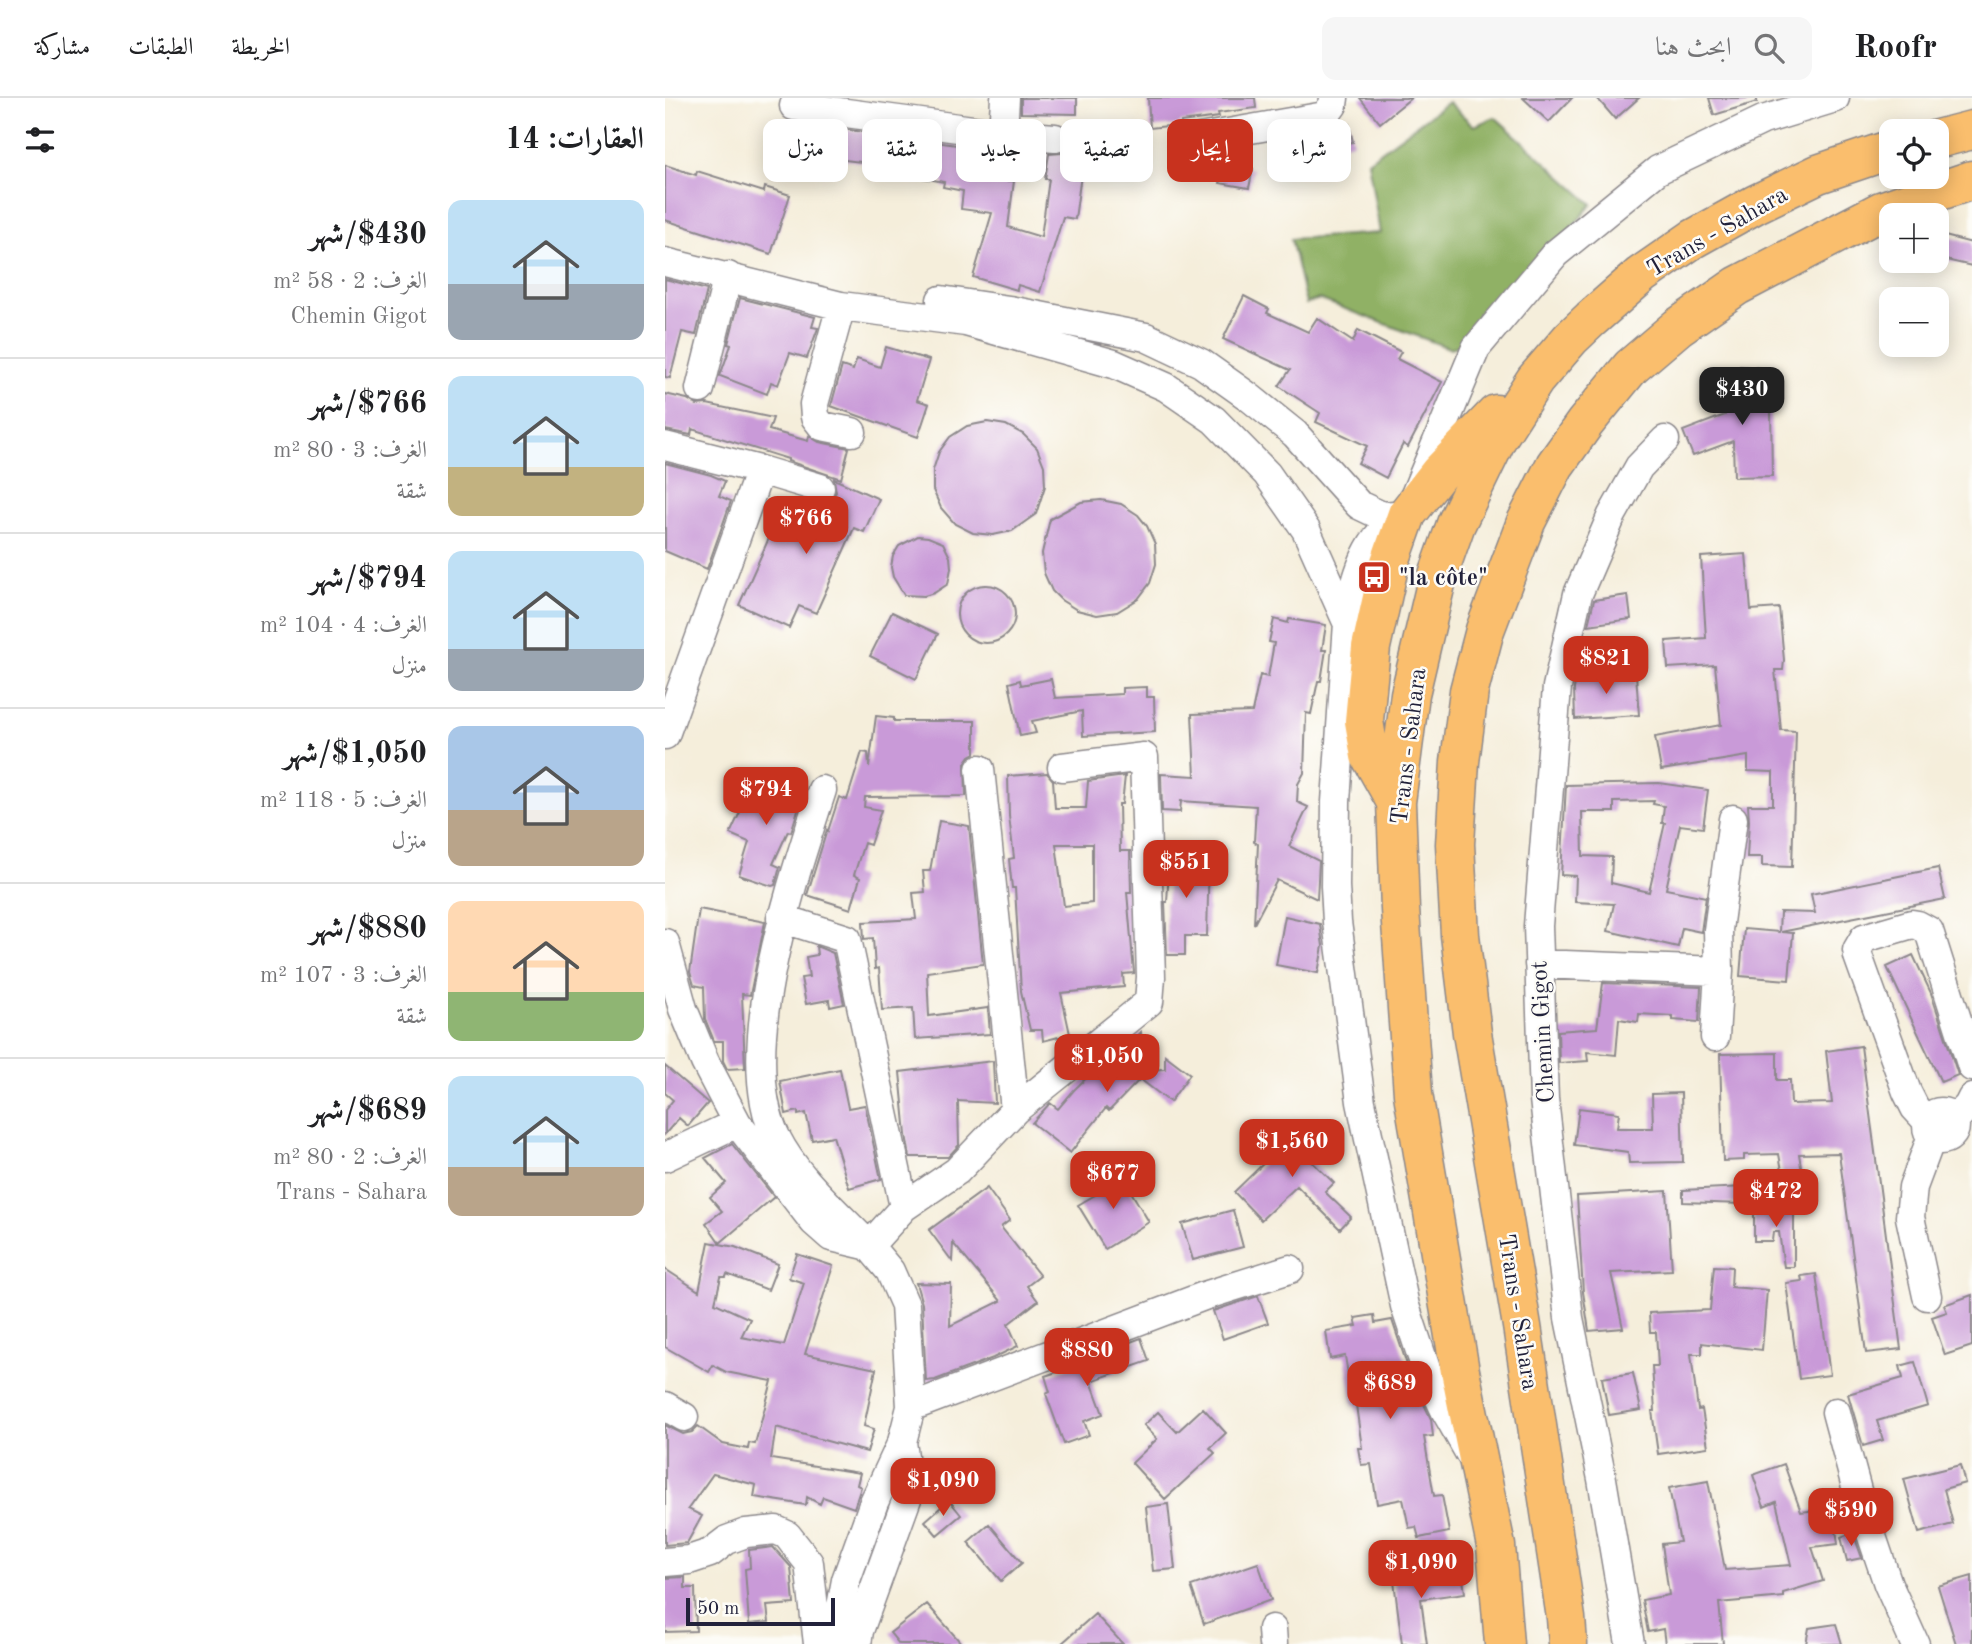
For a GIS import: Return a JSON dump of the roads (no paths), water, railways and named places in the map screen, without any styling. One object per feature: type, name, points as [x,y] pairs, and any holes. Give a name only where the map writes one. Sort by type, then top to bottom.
[{"type":"highway","points":[[1949,136],[1972,130]]},
{"type":"highway","name":"Trans - Sahara","points":[[1504,1644],[1496,1546],[1460,1371],[1413,1094],[1400,909],[1396,802],[1410,694],[1439,575],[1456,524],[1497,439],[1535,380],[1571,338],[1641,275],[1693,239],[1818,174],[1879,153]]},
{"type":"highway","name":"Trans - Sahara","points":[[1568,1644],[1522,1326],[1472,1033],[1460,935],[1455,844],[1460,762],[1469,691],[1485,630],[1526,522],[1555,465],[1631,367],[1678,327],[1737,286],[1881,211],[1972,180]]},
{"type":"highway","points":[[1396,802],[1370,756],[1364,721],[1351,689],[1371,647],[1396,539],[1406,514],[1439,473],[1538,368],[1571,338]]},
{"type":"street","points":[[1004,119],[1005,98]]},
{"type":"street","points":[[1253,129],[1325,116],[1333,105],[1334,98]]},
{"type":"street","points":[[1479,1470],[1431,1381],[1405,1306],[1361,1102],[1337,922],[1335,886],[1336,802],[1349,608],[1374,539],[1389,523],[1406,514],[1476,348],[1555,254],[1658,170],[1763,120],[1835,98]]},
{"type":"street","points":[[794,106],[956,128]]},
{"type":"street","points":[[1046,137],[1055,138]]},
{"type":"street","points":[[665,247],[826,288],[873,296],[951,301],[1146,337],[1201,363],[1249,397],[1295,434],[1359,505],[1383,516],[1406,514]]},
{"type":"street","points":[[665,262],[841,306],[966,322],[1114,364],[1166,387],[1215,420],[1267,474],[1306,530],[1348,624],[1351,689]]},
{"type":"street","points":[[700,388],[728,276]]},
{"type":"street","points":[[841,306],[814,404],[815,417],[822,426],[852,432]]},
{"type":"street","name":"Chemin Gigot","points":[[1630,1644],[1602,1479],[1569,1318],[1544,1099],[1538,926],[1557,687],[1578,594],[1612,515],[1639,467],[1665,440]]},
{"type":"street","points":[[665,446],[820,488]]},
{"type":"street","points":[[668,720],[760,470]]},
{"type":"street","points":[[1336,596],[1337,667],[1351,689]]},
{"type":"street","points":[[869,1246],[904,1207],[957,1171],[1014,1110],[1149,1002],[1151,977],[1144,757],[1062,767]]},
{"type":"street","points":[[980,769],[1014,1110]]},
{"type":"street","points":[[822,790],[781,918],[762,1028],[762,1091],[775,1135],[794,1166],[890,1271],[905,1305],[911,1407],[902,1442],[873,1502],[846,1580],[834,1644]]},
{"type":"street","points":[[1715,1037],[1719,971],[1718,930],[1733,819]]},
{"type":"street","points":[[781,918],[847,939],[904,1207]]},
{"type":"street","points":[[1948,1132],[1910,1101],[1858,956],[1857,950],[1864,938],[1912,924],[1929,931],[1972,1067]]},
{"type":"street","points":[[665,943],[683,1009],[705,1062],[737,1123],[814,1222],[831,1237],[869,1246]]},
{"type":"street","points":[[1539,964],[1719,971]]},
{"type":"street","points":[[1927,1296],[1910,1217],[1913,1187],[1972,1098]]},
{"type":"street","points":[[665,1157],[737,1123]]},
{"type":"street","points":[[911,1407],[1203,1296],[1290,1269]]},
{"type":"street","points":[[1836,1412],[1859,1498],[1888,1584],[1915,1644]]},
{"type":"street","points":[[857,1644],[859,1631],[909,1493],[902,1442]]},
{"type":"street","points":[[665,1562],[689,1560],[710,1553],[727,1540],[746,1533],[776,1530],[787,1535],[809,1563],[818,1644]]},
{"type":"place","name":"\"la côte\"","points":[[1374,577]]}]
